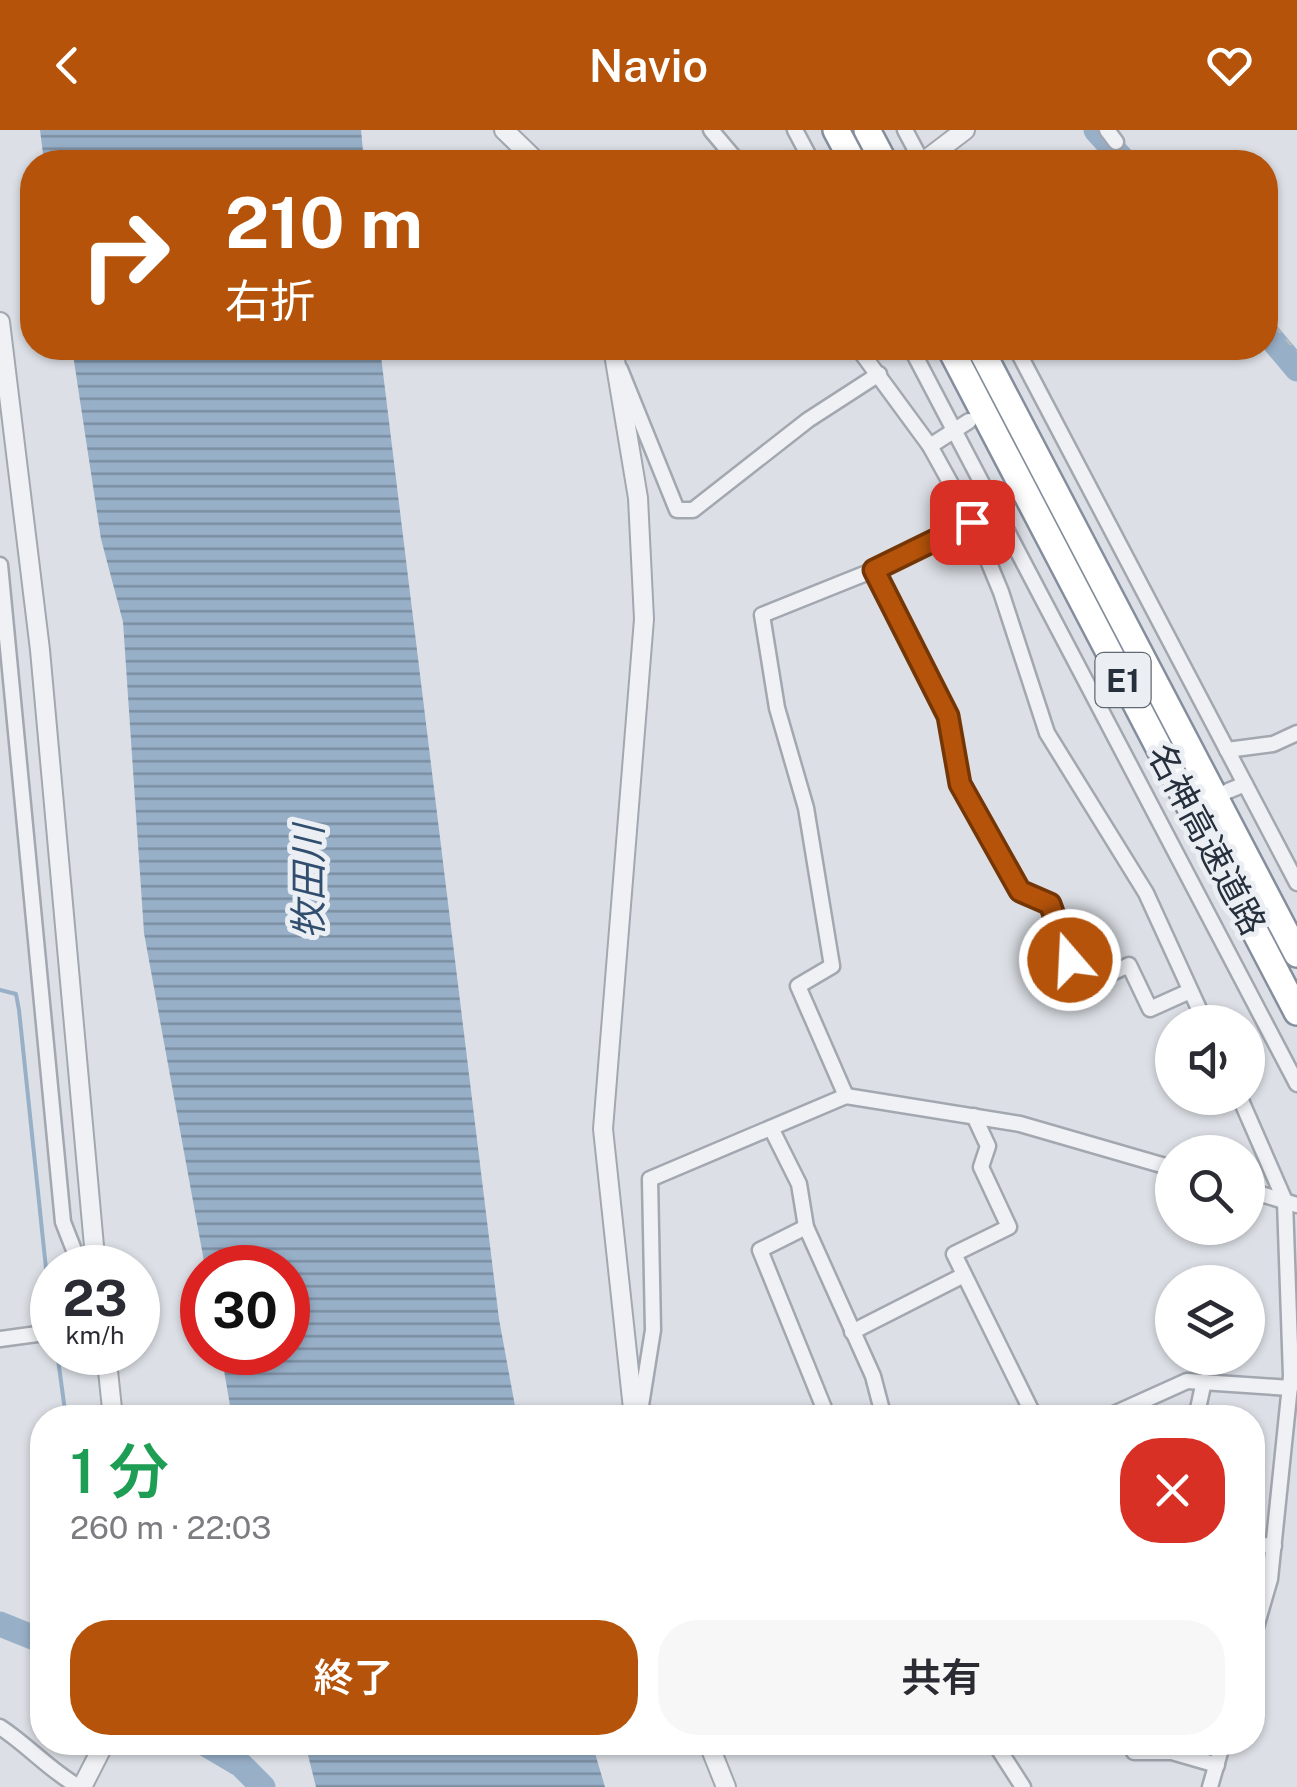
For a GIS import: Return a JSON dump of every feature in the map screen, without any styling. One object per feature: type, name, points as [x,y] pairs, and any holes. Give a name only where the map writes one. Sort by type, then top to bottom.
[{"type":"highway","name":"名神高速道路","points":[[956,360],[1297,1012]]},
{"type":"highway","name":"名神高速道路","points":[[986,360],[1297,954]]},
{"type":"street","points":[[504,130],[525,150]]},
{"type":"street","points":[[711,130],[728,150]]},
{"type":"street","points":[[938,150],[965,130]]},
{"type":"street","points":[[0,322],[37,615],[94,1245]]},
{"type":"street","points":[[615,360],[638,498],[644,618],[602,1128],[634,1405]]},
{"type":"street","points":[[616,360],[677,510],[692,510],[808,420],[879,374]]},
{"type":"street","points":[[868,360],[930,446],[972,522],[1001,592],[1047,734],[1146,893],[1197,1005]]},
{"type":"street","points":[[917,360],[1297,1084]]},
{"type":"street","points":[[1022,360],[1297,883]]},
{"type":"street","points":[[1021,396],[1037,388]]},
{"type":"street","points":[[930,446],[969,421]]},
{"type":"street","points":[[846,1096],[798,986],[832,966],[806,808],[777,708],[762,615],[874,570],[972,522]]},
{"type":"street","points":[[0,566],[63,1222],[72,1245]]},
{"type":"street","points":[[874,570],[948,716],[960,784],[1020,891],[1050,904],[1079,988],[1129,964],[1150,1009],[1190,991]]},
{"type":"street","points":[[1227,750],[1273,744],[1297,733]]},
{"type":"street","points":[[1228,792],[1245,784]]},
{"type":"street","points":[[1161,824],[1178,816]]},
{"type":"street","points":[[639,1405],[653,1330],[650,1179],[846,1096],[1020,1124],[1155,1163]]},
{"type":"street","points":[[1248,1115],[1291,1203],[1291,1446],[1265,1596]]},
{"type":"street","points":[[974,1116],[988,1146],[981,1167],[1009,1227],[954,1254],[1029,1405]]},
{"type":"street","points":[[771,1128],[799,1184],[806,1227],[873,1376],[881,1405]]},
{"type":"street","points":[[1265,1195],[1291,1203]]},
{"type":"street","points":[[806,1227],[760,1250],[823,1405]]},
{"type":"street","points":[[852,1332],[964,1274]]},
{"type":"street","points":[[0,1338],[30,1335]]},
{"type":"street","points":[[109,1375],[112,1405]]},
{"type":"street","points":[[1132,1405],[1171,1386],[1204,1380],[1290,1388]]},
{"type":"street","points":[[1199,1405],[1204,1380]]},
{"type":"street","points":[[1265,1545],[1274,1546]]},
{"type":"street","points":[[0,1727],[30,1748]]},
{"type":"street","points":[[37,1755],[53,1772],[80,1787],[98,1755]]},
{"type":"street","points":[[713,1755],[726,1787]]},
{"type":"street","points":[[1002,1755],[1023,1787]]},
{"type":"street","points":[[1182,1755],[1217,1765]]},
{"type":"street","points":[[1210,1787],[1220,1755]]},
{"type":"path","points":[[1278,330],[1297,352]]},
{"type":"water","points":[[40,130],[361,130],[363,150],[42,150]]},
{"type":"water","name":"牧田川","points":[[74,360],[381,360],[499,1319],[515,1405],[230,1405],[225,1375],[310,1375],[310,1245],[201,1245],[144,933],[123,622],[101,539]]},
{"type":"water","points":[[308,1755],[596,1755],[605,1787],[316,1787]]},
{"type":"waterway","points":[[1096,130],[1114,150]]},
{"type":"waterway","points":[[1278,346],[1297,369]]},
{"type":"waterway","points":[[0,990],[16,994],[19,1010],[44,1245]]},
{"type":"waterway","points":[[60,1375],[64,1405]]},
{"type":"waterway","points":[[0,1624],[30,1636]]},
{"type":"waterway","points":[[224,1755],[241,1765],[263,1787]]},
{"type":"route","points":[[972,522],[874,570],[948,716],[960,784],[1020,891],[1050,904],[1070,960]]}]
